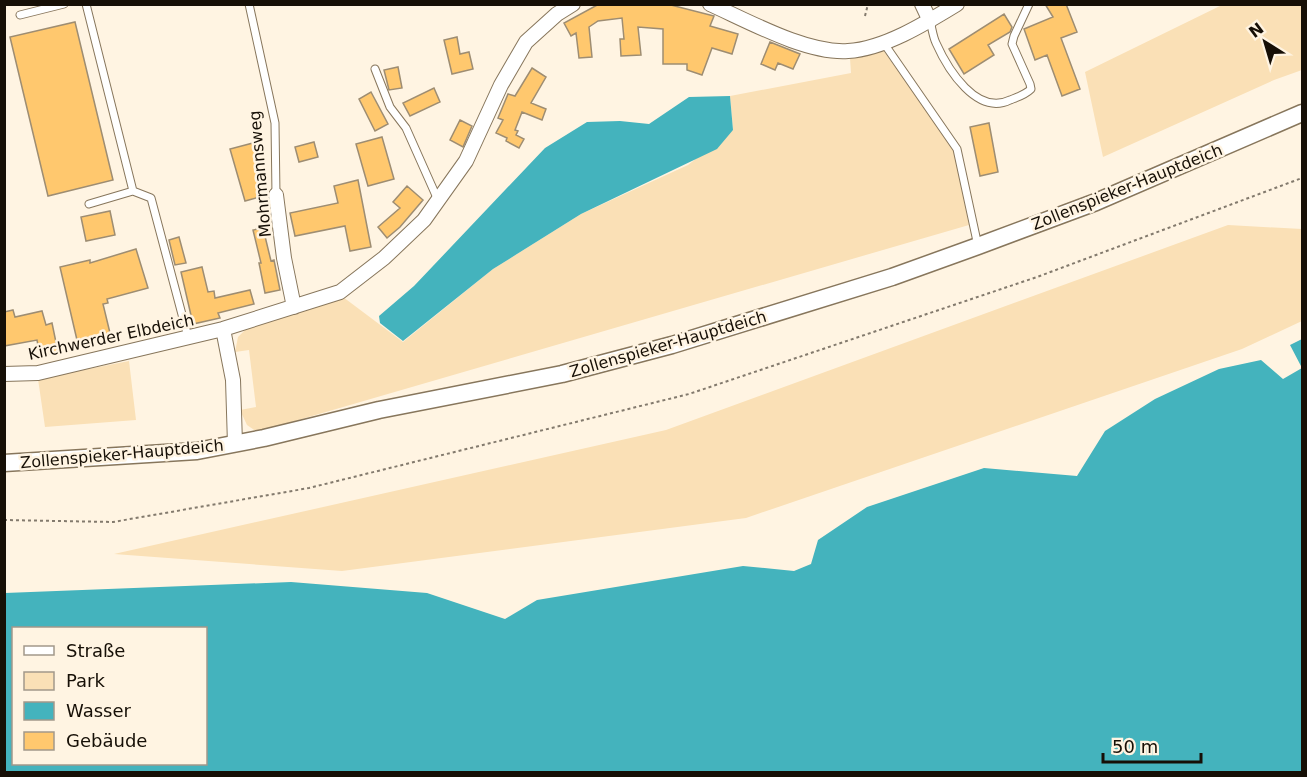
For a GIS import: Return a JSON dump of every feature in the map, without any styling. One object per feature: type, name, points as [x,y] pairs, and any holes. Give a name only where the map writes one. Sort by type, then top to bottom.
[{"type":"street","name":"Kirchwerder Elbdeich","points":[[4,374],[38,373],[188,338],[340,292],[392,250],[424,220],[466,161],[501,85],[526,42],[557,14],[573,4]]},
{"type":"street","points":[[710,4],[807,46],[845,51],[858,50],[884,42],[930,21],[957,4]]},
{"type":"street","points":[[922,4],[930,21]]},
{"type":"street","name":"Zollenspieker-Hauptdeich","points":[[4,463],[197,451],[379,410],[562,374],[672,345],[892,277],[978,246],[1106,197],[1302,113]]},
{"type":"street","name":"Mohrmannsweg","points":[[276,195],[284,258],[294,307]]},
{"type":"street","points":[[223,329],[232,380],[235,444]]},
{"type":"lane","points":[[20,15],[64,4]]},
{"type":"lane","points":[[86,4],[133,191]]},
{"type":"lane","name":"Mohrmannsweg","points":[[249,4],[275,123],[276,195]]},
{"type":"lane","points":[[930,21],[935,42],[961,84],[993,105],[1003,104],[1031,89],[1012,44],[1029,4]]},
{"type":"lane","points":[[884,42],[957,149],[978,246]]},
{"type":"lane","points":[[375,69],[390,107],[406,128],[438,200]]},
{"type":"lane","points":[[89,204],[133,191],[151,198],[188,338]]},
{"type":"path","points":[[865,16],[868,4]]},
{"type":"path","points":[[4,520],[113,522],[309,488],[689,394],[1036,277],[1302,178]]},
{"type":"green space","points":[[1224,4],[1302,5],[1302,70],[1274,80],[1103,157],[1085,72]]},
{"type":"green space","points":[[883,50],[953,148],[969,225],[257,432],[247,425],[240,410],[256,407],[249,350],[235,352],[238,337],[247,328],[343,297],[403,342],[493,269],[581,214],[688,165],[733,130],[730,96],[851,73],[850,58]]},
{"type":"green space","points":[[1228,225],[1302,229],[1302,321],[1242,349],[746,518],[342,571],[114,554],[666,430]]},
{"type":"green space","points":[[129,361],[136,420],[45,427],[38,379]]},
{"type":"water","points":[[730,96],[733,130],[717,149],[581,214],[493,269],[403,341],[380,323],[379,316],[414,286],[545,148],[587,122],[620,121],[649,124],[689,97]]},
{"type":"water","points":[[1302,339],[1302,368],[1290,345]]},
{"type":"water","points":[[1261,360],[1283,379],[1302,368],[1302,772],[5,772],[5,593],[291,582],[427,593],[505,619],[537,600],[743,566],[794,571],[811,564],[818,540],[867,507],[984,468],[1077,476],[1105,431],[1155,399],[1219,369]]},
{"type":"building","points":[[599,4],[667,4],[714,16],[710,26],[738,34],[732,54],[712,48],[702,75],[687,70],[687,64],[663,64],[663,29],[638,27],[641,55],[621,56],[620,39],[624,39],[622,18],[598,21],[589,27],[592,57],[579,58],[576,33],[571,36],[564,23]]},
{"type":"building","points":[[1045,4],[1066,4],[1077,32],[1061,38],[1080,89],[1062,96],[1047,55],[1035,60],[1024,29],[1053,17]]},
{"type":"building","points":[[1004,14],[1012,27],[1010,32],[988,45],[994,55],[964,74],[949,49]]},
{"type":"building","points":[[75,22],[113,180],[48,196],[10,37]]},
{"type":"building","points":[[457,37],[460,54],[469,52],[473,69],[452,74],[444,40]]},
{"type":"building","points":[[770,42],[800,54],[793,69],[778,63],[775,70],[761,64]]},
{"type":"building","points":[[398,67],[402,88],[389,90],[384,70]]},
{"type":"building","points":[[532,68],[546,77],[531,103],[546,109],[542,120],[522,112],[515,130],[518,131],[516,135],[524,139],[519,148],[506,141],[507,138],[496,133],[503,120],[498,118],[508,94],[515,96]]},
{"type":"building","points":[[434,88],[440,102],[410,116],[403,103]]},
{"type":"building","points":[[371,92],[388,124],[375,131],[359,99]]},
{"type":"building","points":[[460,120],[472,126],[463,147],[450,140]]},
{"type":"building","points":[[989,123],[998,172],[980,176],[970,127]]},
{"type":"building","points":[[382,137],[394,179],[368,186],[356,144]]},
{"type":"building","points":[[314,142],[318,157],[299,162],[295,147]]},
{"type":"building","points":[[253,143],[267,195],[245,201],[230,149]]},
{"type":"building","points":[[358,180],[371,247],[350,251],[345,226],[295,236],[290,213],[338,203],[334,186]]},
{"type":"building","points":[[407,186],[423,200],[400,227],[387,238],[378,227],[400,208],[393,202]]},
{"type":"building","points":[[110,211],[115,235],[86,241],[81,217]]},
{"type":"building","points":[[263,228],[271,261],[274,260],[280,290],[265,293],[253,230]]},
{"type":"building","points":[[179,237],[186,263],[175,265],[169,240]]},
{"type":"building","points":[[136,249],[148,288],[107,299],[108,303],[103,304],[110,333],[77,340],[60,267],[90,260],[90,263]]},
{"type":"building","points":[[202,267],[208,292],[214,291],[215,298],[250,290],[254,304],[218,313],[220,318],[193,324],[181,272]]},
{"type":"building","points":[[13,310],[15,317],[42,311],[46,325],[52,323],[58,352],[40,356],[37,340],[4,346],[4,312]]}]
